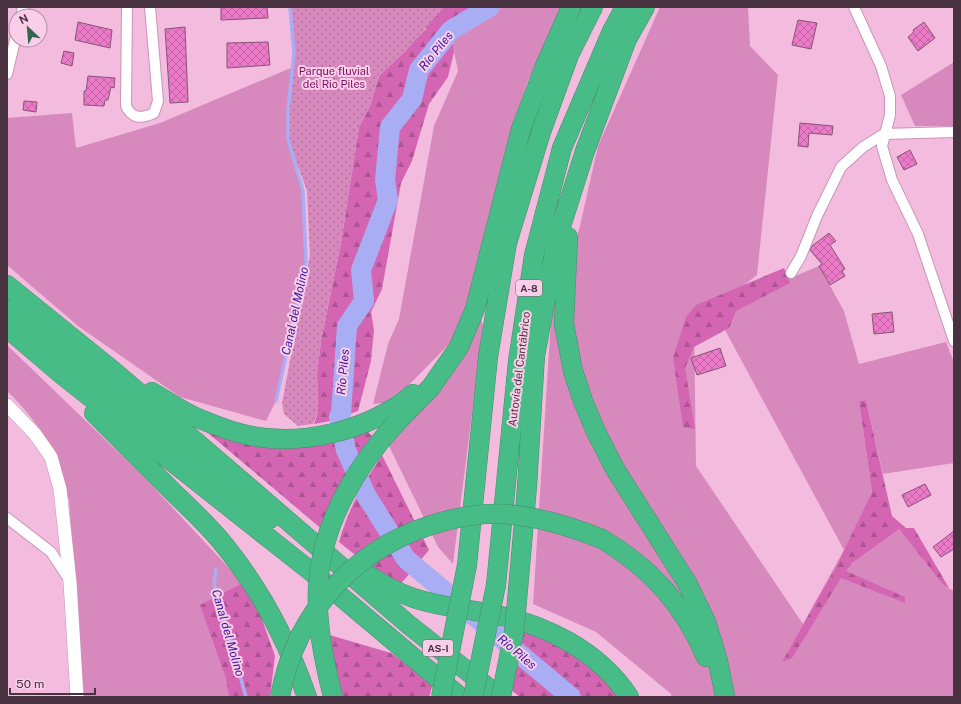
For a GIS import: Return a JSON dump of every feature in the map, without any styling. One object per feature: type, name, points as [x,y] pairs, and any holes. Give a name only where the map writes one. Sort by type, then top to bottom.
[{"type":"highway","points":[[333,697],[323,653],[319,622],[318,585],[325,546],[340,504],[360,467],[398,421],[431,387],[459,347],[475,309],[521,129],[544,66],[571,7]]},
{"type":"highway","name":"A-8","points":[[441,697],[467,565],[488,358],[507,243],[569,55],[593,7]]},
{"type":"highway","name":"Autovía del Cantábrico","points":[[473,697],[496,585],[518,361],[534,255],[562,148],[612,31],[625,7]]},
{"type":"highway","points":[[501,697],[514,632],[527,486],[535,356],[557,239],[585,152],[627,39],[645,7]]},
{"type":"highway","points":[[585,152],[568,231],[564,324],[573,371],[596,432],[615,469],[687,583],[706,622],[718,661],[725,697]]},
{"type":"highway","points":[[7,285],[117,374],[231,482],[313,573]]},
{"type":"highway","points":[[7,309],[231,482],[375,580],[398,593],[418,600],[494,614],[543,629],[570,642],[605,668],[629,697]]},
{"type":"highway","points":[[7,328],[60,374],[313,573]]},
{"type":"highway","points":[[117,374],[203,421],[243,434],[274,438],[304,438],[338,431],[376,416],[404,401],[422,386],[459,347]]},
{"type":"highway","points":[[60,374],[87,406],[197,515],[231,553],[256,588],[277,624],[297,668],[307,697]]},
{"type":"highway","name":"AS-I","points":[[231,482],[501,697]]},
{"type":"highway","points":[[280,697],[282,682],[293,652],[306,624],[322,601],[346,574],[369,555],[428,525],[464,517],[502,514],[534,517],[566,524],[602,539],[625,553],[645,569],[665,589],[685,615],[697,636],[707,659],[718,697]]},
{"type":"highway","name":"AS-I","points":[[313,573],[460,697]]},
{"type":"street","points":[[128,7],[126,106],[130,114],[135,117],[144,117],[154,113],[158,100],[150,7]]},
{"type":"street","points":[[854,7],[881,66],[889,90],[890,115],[882,146],[892,180],[918,234],[954,341]]},
{"type":"street","points":[[7,74],[13,48]]},
{"type":"street","points":[[791,273],[801,256],[818,216],[842,167],[863,147],[884,134],[954,132]]},
{"type":"street","points":[[7,405],[35,434],[51,457],[60,489],[70,582],[77,697]]},
{"type":"street","points":[[7,518],[50,552],[70,582]]},
{"type":"green space","name":"Parque fluvial del Rio Piles","points":[[290,7],[444,7],[405,52],[379,76],[370,106],[359,127],[341,243],[321,341],[317,372],[318,412],[313,424],[298,426],[284,414],[282,403],[310,255],[307,191],[288,139],[288,110],[294,53]]},
{"type":"green space","points":[[428,7],[501,7],[452,38],[454,52],[448,77],[429,104],[412,161],[401,183],[382,289],[371,312],[374,330],[371,361],[358,411],[330,421],[314,424],[318,412],[317,372],[321,341],[341,243],[359,127],[370,106],[379,76],[426,29]]},
{"type":"green space","points":[[501,7],[565,7],[549,36],[528,81],[512,127],[466,311],[453,340],[409,385],[383,403],[373,404],[388,344],[399,319],[434,126],[458,71],[451,37]]},
{"type":"green space","points":[[660,7],[748,7],[750,46],[778,75],[757,275],[694,324],[696,466],[803,624],[844,550],[719,319],[788,279],[819,266],[844,311],[859,364],[946,342],[954,362],[954,463],[883,474],[866,400],[859,401],[872,492],[845,550],[899,529],[943,585],[954,591],[954,697],[672,697],[670,693],[596,632],[533,604],[552,304],[579,230],[598,146]]},
{"type":"green space","points":[[954,62],[954,126],[915,126],[901,95]]},
{"type":"green space","points":[[293,67],[288,110],[288,139],[303,191],[306,263],[276,401],[266,421],[180,397],[78,326],[7,265],[7,118],[72,113],[76,148],[160,123]]},
{"type":"green space","points":[[784,268],[790,283],[736,311],[729,328],[694,347],[685,368],[695,429],[683,427],[673,358],[686,317],[696,305]]},
{"type":"green space","points":[[481,319],[483,326],[453,564],[438,547],[389,446],[459,359]]},
{"type":"green space","points":[[7,345],[143,476],[243,583],[218,652],[229,697],[84,697],[69,500],[59,468],[47,441],[30,416],[7,391]]},
{"type":"green space","points":[[866,400],[892,516],[906,528],[914,528],[949,588],[943,585],[899,529],[852,563],[846,571],[905,597],[905,603],[841,578],[792,658],[782,662],[837,565],[872,492],[859,401]]},
{"type":"green space","points":[[210,429],[367,431],[373,437],[324,531],[208,433]]},
{"type":"green space","points":[[382,455],[429,550],[400,585],[359,558],[339,542],[357,497]]},
{"type":"green space","points":[[243,583],[257,605],[275,656],[270,697],[229,697],[225,676],[200,605]]},
{"type":"green space","points":[[523,629],[570,651],[613,687],[621,697],[520,697],[511,690]]},
{"type":"green space","points":[[326,634],[391,653],[433,684],[429,697],[342,697]]},
{"type":"building","points":[[221,7],[267,7],[268,18],[221,20]]},
{"type":"building","points":[[798,20],[817,23],[811,49],[792,45]]},
{"type":"building","points":[[78,22],[112,30],[110,48],[75,40]]},
{"type":"building","points":[[924,22],[935,38],[918,51],[908,37],[914,32],[913,30]]},
{"type":"building","points":[[185,27],[188,102],[170,103],[165,29]]},
{"type":"building","points":[[268,42],[270,65],[227,68],[227,43]]},
{"type":"building","points":[[64,51],[74,53],[72,66],[61,63]]},
{"type":"building","points":[[88,76],[115,78],[114,88],[111,87],[108,100],[105,100],[104,106],[84,105],[84,91],[86,91]]},
{"type":"building","points":[[24,101],[37,102],[36,112],[23,110]]},
{"type":"building","points":[[800,123],[833,126],[832,135],[809,133],[808,147],[798,146]]},
{"type":"building","points":[[910,150],[917,164],[904,170],[897,157]]},
{"type":"building","points":[[829,233],[836,241],[830,245],[845,269],[842,271],[845,276],[830,285],[819,266],[822,264],[810,250],[812,246]]},
{"type":"building","points":[[892,312],[894,332],[874,334],[872,314]]},
{"type":"building","points":[[720,348],[726,366],[697,375],[691,358]]},
{"type":"building","points":[[925,484],[931,495],[908,507],[902,495]]},
{"type":"building","points":[[954,531],[954,549],[941,557],[933,547]]},
{"type":"waterway","name":"Canal del Molino","points":[[276,401],[306,263],[303,191],[288,139],[288,110],[294,53],[290,7]]},
{"type":"waterway","name":"Río Piles","points":[[490,7],[451,30],[419,70],[412,99],[390,127],[385,180],[388,200],[361,270],[364,301],[347,326],[341,414],[339,417],[346,450],[366,495],[406,559],[571,697]]},
{"type":"waterway","name":"Canal del Molino","points":[[216,569],[214,584],[246,697]]}]
